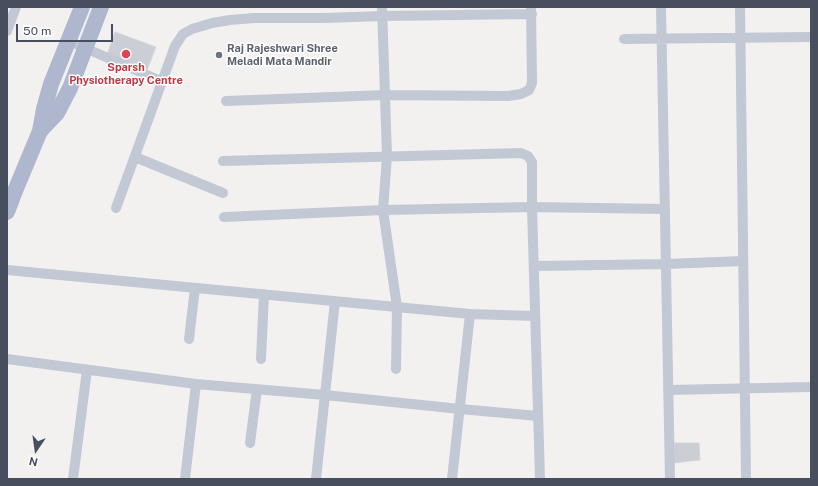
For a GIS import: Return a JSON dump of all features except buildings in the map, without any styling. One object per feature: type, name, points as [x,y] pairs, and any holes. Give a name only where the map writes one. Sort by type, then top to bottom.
[{"type":"main road","points":[[7,212],[11,189],[40,131],[51,84],[82,7]]},
{"type":"main road","points":[[40,131],[57,113],[70,88],[101,7]]},
{"type":"street","points":[[7,31],[16,7]]},
{"type":"street","points":[[661,7],[670,479]]},
{"type":"street","points":[[740,7],[746,479]]},
{"type":"street","points":[[116,208],[175,46],[183,34],[192,29],[212,23],[254,18],[324,18],[383,12],[532,11],[532,83],[529,90],[521,94],[508,96],[385,95],[226,101]]},
{"type":"street","points":[[383,12],[387,156],[383,210],[397,307],[396,369]]},
{"type":"street","points":[[624,39],[811,37]]},
{"type":"street","points":[[69,41],[163,82]]},
{"type":"street","points":[[223,161],[521,153],[528,156],[532,162],[540,479]]},
{"type":"street","points":[[135,157],[223,193]]},
{"type":"street","points":[[224,217],[383,210],[532,208],[665,209]]},
{"type":"street","points":[[534,266],[743,261]]},
{"type":"street","points":[[7,270],[470,314],[535,316]]},
{"type":"street","points":[[190,339],[195,288]]},
{"type":"street","points":[[261,359],[264,294]]},
{"type":"street","points":[[316,479],[335,301]]},
{"type":"street","points":[[452,479],[470,314]]},
{"type":"street","points":[[7,359],[196,384],[326,395],[460,410],[538,416]]},
{"type":"street","points":[[73,479],[87,370]]},
{"type":"street","points":[[185,479],[196,384]]},
{"type":"street","points":[[668,390],[811,388]]},
{"type":"street","points":[[250,443],[257,389]]},
{"type":"place","name":"Sparsh Physiotherapy Centre","points":[[126,54]]},
{"type":"place","name":"Raj Rajeshwari Shree Meladi Mata Mandir","points":[[219,55]]}]
